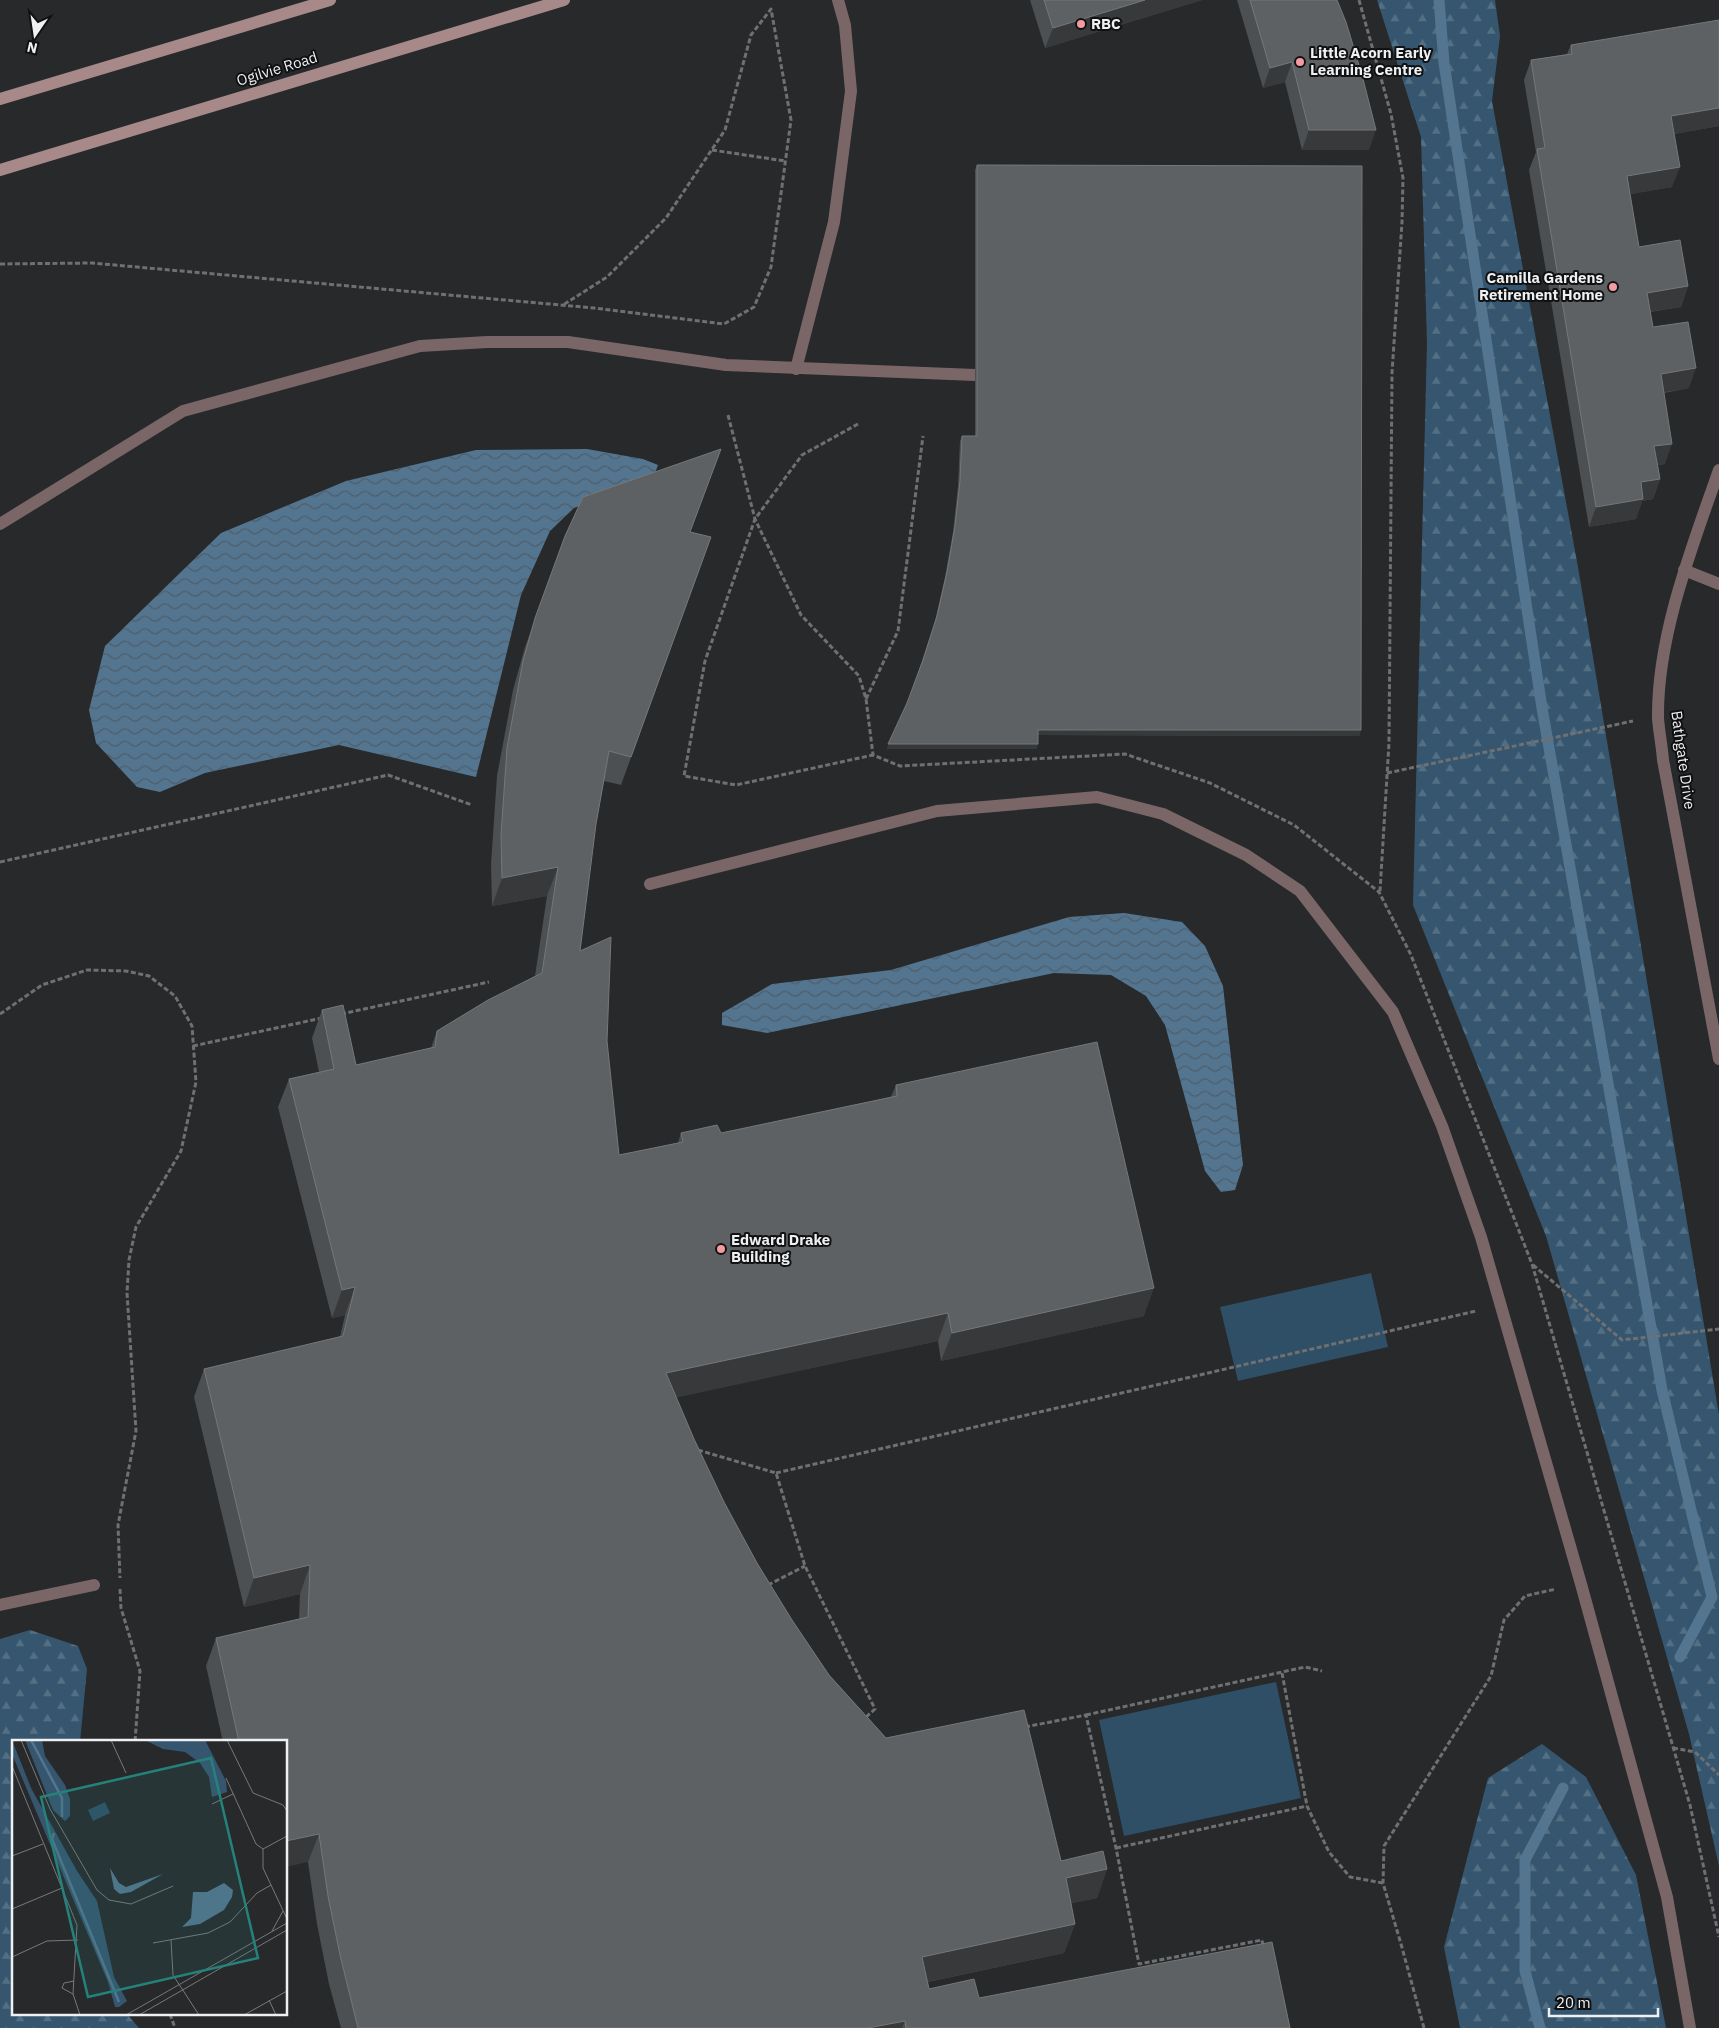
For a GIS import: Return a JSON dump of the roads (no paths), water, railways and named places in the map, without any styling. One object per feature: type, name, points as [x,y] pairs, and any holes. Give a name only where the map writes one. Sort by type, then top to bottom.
[{"type":"main road","points":[[0,100],[330,0]]},
{"type":"main road","name":"Ogilvie Road","points":[[0,170],[564,0]]},
{"type":"street","points":[[796,369],[834,222],[851,91],[845,25],[838,0]]},
{"type":"street","points":[[0,524],[183,411],[420,346],[486,342],[568,342],[726,365],[975,375]]},
{"type":"street","name":"Bathgate Drive","points":[[1719,470],[1684,570],[1662,659],[1658,718],[1719,1059]]},
{"type":"street","points":[[1684,570],[1719,584]]},
{"type":"street","points":[[650,884],[937,811],[1097,797],[1163,814],[1246,855],[1300,891],[1393,1012],[1442,1126],[1481,1237],[1667,1897],[1690,2028]]},
{"type":"street","points":[[0,1605],[94,1585]]},
{"type":"water","points":[[587,449],[643,459],[658,465],[652,481],[574,508],[550,531],[521,595],[476,777],[339,745],[205,773],[160,792],[137,787],[96,743],[89,710],[105,646],[221,533],[346,481],[476,450]]},
{"type":"water","points":[[1124,913],[1182,922],[1205,946],[1223,986],[1243,1165],[1235,1190],[1221,1192],[1205,1171],[1165,1025],[1146,996],[1111,975],[1054,973],[767,1033],[722,1025],[722,1013],[772,984],[891,970],[1069,917]]},
{"type":"waterway","points":[[1439,0],[1444,63],[1542,708],[1662,1390],[1712,1597],[1680,1657]]},
{"type":"waterway","points":[[1540,2028],[1525,1971],[1525,1860],[1563,1788]]},
{"type":"place","name":"RBC","points":[[1081,24]]},
{"type":"place","name":"Little Acorn Early Learning Centre","points":[[1300,62]]},
{"type":"place","name":"Camilla Gardens Retirement Home","points":[[1613,287]]},
{"type":"place","name":"Edward Drake Building","points":[[721,1249]]}]
